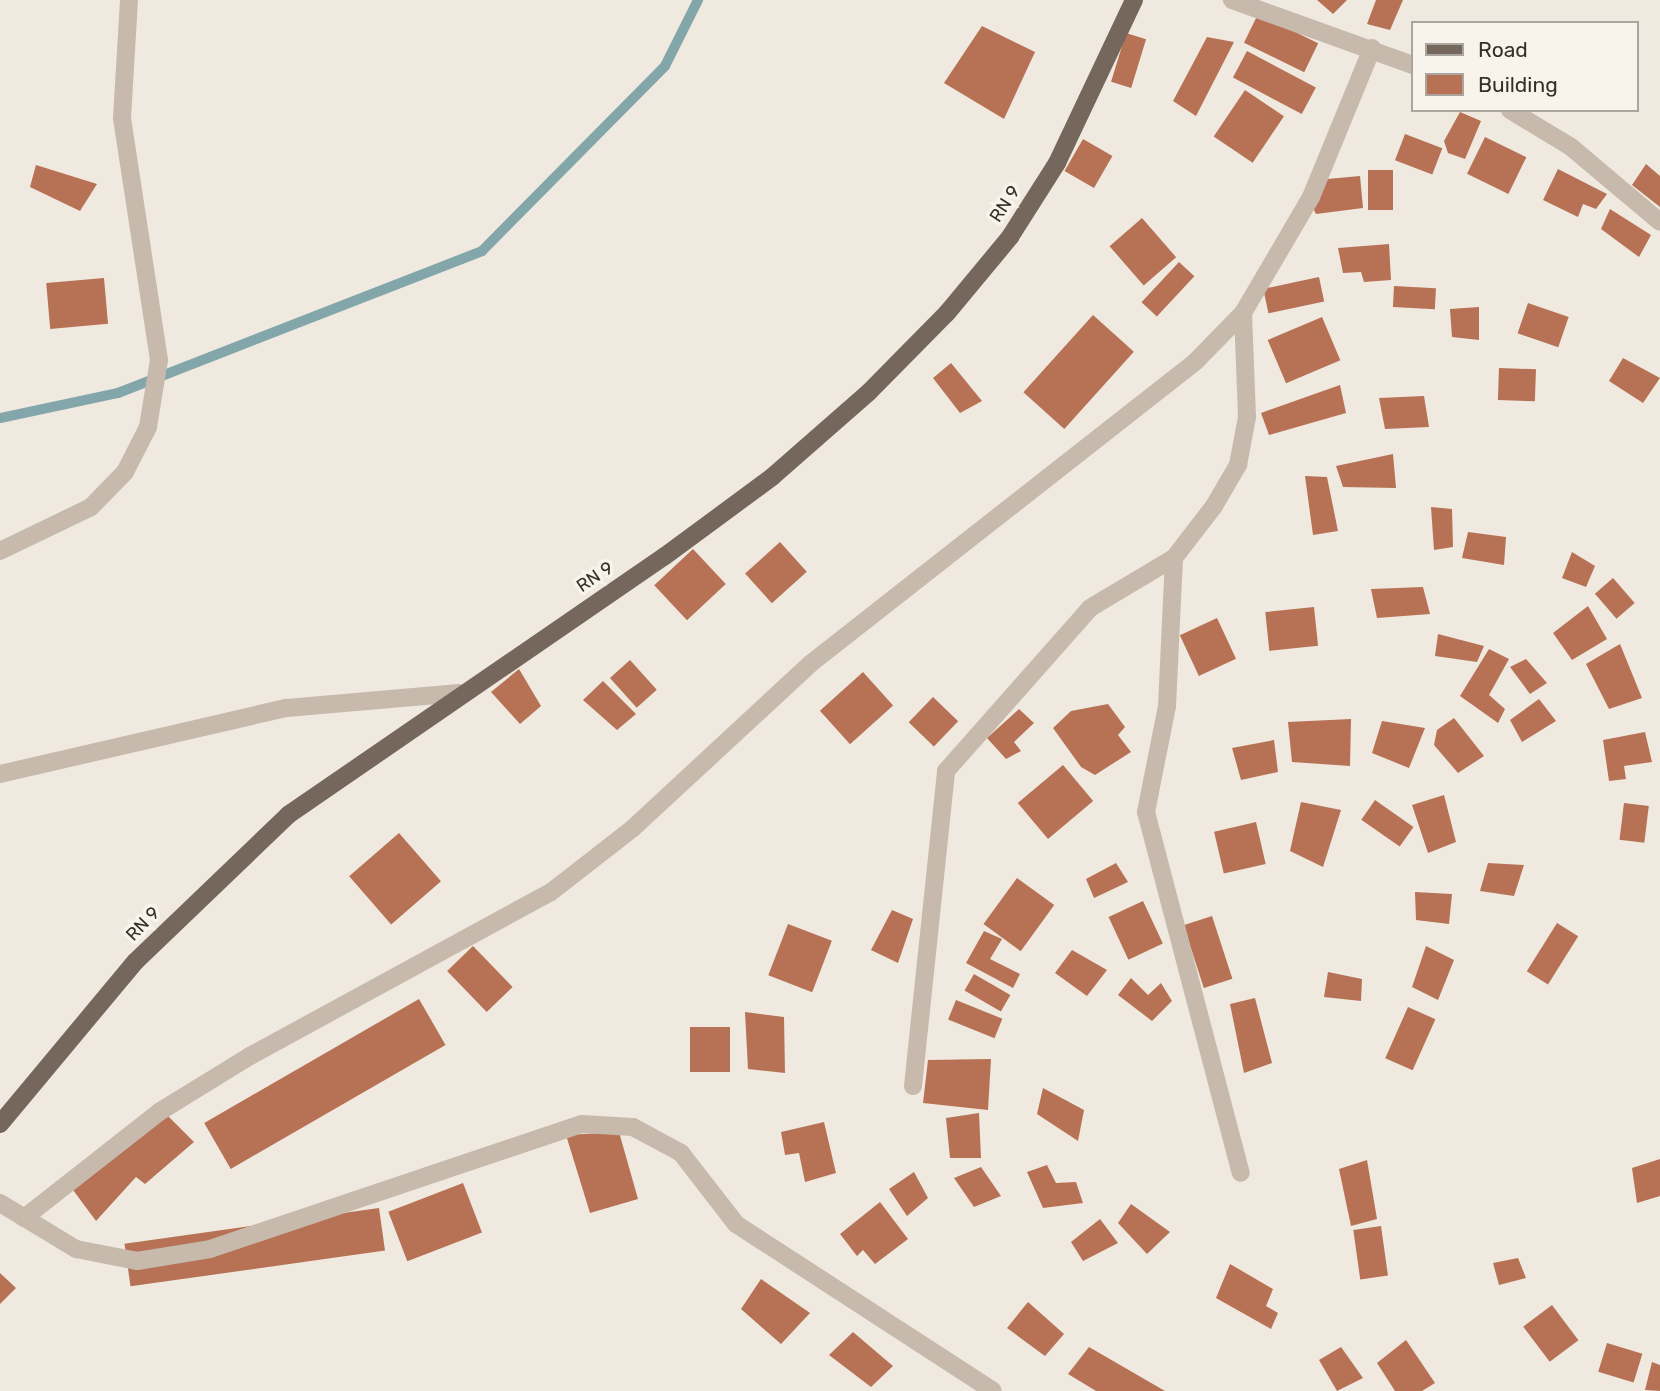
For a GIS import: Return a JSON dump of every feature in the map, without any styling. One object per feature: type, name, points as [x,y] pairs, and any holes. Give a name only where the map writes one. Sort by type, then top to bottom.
[{"type":"main road","name":"RN 9","points":[[0,1124],[136,961],[218,877],[288,815],[459,693],[772,477],[947,313],[1010,237],[1057,163],[1134,0]]},
{"type":"street","points":[[0,551],[91,507],[125,472],[148,428],[159,360],[122,118],[129,0]]},
{"type":"street","points":[[1232,0],[1268,4],[1412,65]]},
{"type":"street","points":[[23,1218],[159,1112],[227,1070],[551,892],[632,829],[810,664],[1140,409],[1243,313],[1311,197],[1372,48]]},
{"type":"street","points":[[1513,112],[1571,147],[1660,222]]},
{"type":"street","points":[[913,1086],[946,771],[1090,608],[1174,558],[1238,465],[1247,417],[1243,313]]},
{"type":"street","points":[[1174,558],[1169,693],[1146,812],[1241,1173]]},
{"type":"street","points":[[0,774],[260,713],[459,693]]},
{"type":"street","points":[[0,1203],[76,1249],[137,1261],[210,1249],[582,1124],[633,1127],[681,1153],[736,1224],[993,1391]]},
{"type":"building","points":[[1317,0],[1347,0],[1333,14]]},
{"type":"building","points":[[1376,0],[1403,0],[1390,30],[1367,24]]},
{"type":"building","points":[[1258,14],[1318,43],[1304,72],[1244,43]]},
{"type":"building","points":[[982,26],[1035,52],[1004,119],[944,83]]},
{"type":"building","points":[[1126,33],[1146,39],[1131,88],[1111,82]]},
{"type":"building","points":[[1207,37],[1234,42],[1196,116],[1173,101]]},
{"type":"building","points":[[1247,51],[1316,88],[1302,114],[1233,77]]},
{"type":"building","points":[[1245,90],[1284,116],[1253,163],[1214,136]]},
{"type":"building","points":[[1460,112],[1481,121],[1465,159],[1448,153],[1444,141]]},
{"type":"building","points":[[1405,134],[1442,148],[1432,174],[1395,160]]},
{"type":"building","points":[[1485,137],[1526,157],[1508,194],[1467,174]]},
{"type":"building","points":[[1083,139],[1112,156],[1094,188],[1064,171]]},
{"type":"building","points":[[1646,164],[1660,176],[1660,207],[1632,185]]},
{"type":"building","points":[[36,165],[97,184],[80,211],[30,187]]},
{"type":"building","points":[[1558,169],[1607,194],[1596,209],[1583,204],[1578,217],[1543,200]]},
{"type":"building","points":[[1368,170],[1393,170],[1393,210],[1368,210]]},
{"type":"building","points":[[1360,176],[1363,208],[1316,214],[1312,206],[1327,179]]},
{"type":"building","points":[[1610,209],[1651,235],[1639,257],[1601,229]]},
{"type":"building","points":[[1142,218],[1176,257],[1144,285],[1110,246]]},
{"type":"building","points":[[1389,244],[1391,280],[1364,282],[1361,272],[1343,273],[1338,248]]},
{"type":"building","points":[[1179,262],[1194,276],[1157,317],[1141,302]]},
{"type":"building","points":[[1319,277],[1324,301],[1268,313],[1263,289]]},
{"type":"building","points":[[104,278],[108,324],[50,329],[46,283]]},
{"type":"building","points":[[1394,286],[1436,288],[1435,309],[1393,307]]},
{"type":"building","points":[[1528,303],[1569,317],[1558,347],[1518,333]]},
{"type":"building","points":[[1479,307],[1479,340],[1452,337],[1450,309]]},
{"type":"building","points":[[1093,315],[1134,352],[1064,429],[1023,392]]},
{"type":"building","points":[[1322,317],[1340,360],[1286,383],[1268,340]]},
{"type":"building","points":[[1623,358],[1660,378],[1643,403],[1609,381]]},
{"type":"building","points":[[951,363],[982,401],[960,413],[933,378]]},
{"type":"building","points":[[1499,368],[1536,369],[1535,401],[1498,400]]},
{"type":"building","points":[[1340,385],[1346,413],[1269,435],[1261,413]]},
{"type":"building","points":[[1424,396],[1429,427],[1385,429],[1379,398]]},
{"type":"building","points":[[1393,454],[1396,488],[1343,487],[1336,466]]},
{"type":"building","points":[[1305,476],[1327,477],[1338,531],[1313,535]]},
{"type":"building","points":[[1431,507],[1452,509],[1453,547],[1434,550]]},
{"type":"building","points":[[1468,532],[1506,537],[1504,565],[1462,558]]},
{"type":"building","points":[[780,542],[807,572],[772,603],[745,573]]},
{"type":"building","points":[[693,549],[726,584],[687,620],[654,585]]},
{"type":"building","points":[[1572,552],[1595,566],[1586,587],[1562,578]]},
{"type":"building","points":[[1613,578],[1635,603],[1617,619],[1595,594]]},
{"type":"building","points":[[1423,587],[1430,614],[1377,618],[1371,589]]},
{"type":"building","points":[[1588,606],[1607,639],[1572,660],[1553,633]]},
{"type":"building","points":[[1314,607],[1318,646],[1269,651],[1265,612]]},
{"type":"building","points":[[1217,618],[1236,659],[1199,676],[1180,635]]},
{"type":"building","points":[[1438,634],[1484,646],[1477,662],[1435,656]]},
{"type":"building","points":[[1620,644],[1642,698],[1609,709],[1586,664]]},
{"type":"building","points":[[1489,649],[1509,659],[1489,695],[1505,709],[1498,723],[1460,696]]},
{"type":"building","points":[[1526,659],[1547,683],[1530,694],[1510,667]]},
{"type":"building","points":[[630,660],[657,690],[637,708],[610,678]]},
{"type":"building","points":[[519,669],[541,706],[520,724],[491,692]]},
{"type":"building","points":[[863,672],[893,705],[850,744],[820,711]]},
{"type":"building","points":[[603,681],[636,714],[617,730],[583,700]]},
{"type":"building","points":[[933,697],[958,721],[934,746],[909,722]]},
{"type":"building","points":[[1539,699],[1556,721],[1522,742],[1510,720]]},
{"type":"building","points":[[1108,704],[1125,727],[1118,735],[1131,752],[1095,775],[1081,767],[1053,728],[1071,711]]},
{"type":"building","points":[[1019,709],[1034,723],[1014,742],[1021,751],[1006,759],[987,738]]},
{"type":"building","points":[[1454,718],[1484,756],[1458,773],[1434,745],[1437,730]]},
{"type":"building","points":[[1351,719],[1350,766],[1292,762],[1288,722]]},
{"type":"building","points":[[1382,721],[1425,728],[1409,768],[1372,753]]},
{"type":"building","points":[[1645,732],[1652,762],[1624,766],[1626,779],[1609,781],[1603,740]]},
{"type":"building","points":[[1274,740],[1278,772],[1241,780],[1232,748]]},
{"type":"building","points":[[1063,765],[1093,801],[1048,839],[1018,803]]},
{"type":"building","points":[[1444,795],[1456,842],[1428,853],[1412,805]]},
{"type":"building","points":[[1375,800],[1414,827],[1400,847],[1361,820]]},
{"type":"building","points":[[1301,802],[1341,810],[1323,867],[1290,851]]},
{"type":"building","points":[[1624,803],[1649,806],[1644,843],[1619,840]]},
{"type":"building","points":[[1256,822],[1266,864],[1224,874],[1214,832]]},
{"type":"building","points":[[399,833],[441,881],[391,925],[349,876]]},
{"type":"building","points":[[1116,863],[1128,882],[1094,898],[1086,879]]},
{"type":"building","points":[[1488,863],[1524,865],[1514,896],[1480,891]]},
{"type":"building","points":[[1017,878],[1054,905],[1021,951],[983,924]]},
{"type":"building","points":[[1415,892],[1452,894],[1449,924],[1416,920]]},
{"type":"building","points":[[1143,901],[1163,944],[1128,960],[1109,917]]},
{"type":"building","points":[[892,910],[913,919],[898,963],[871,950]]},
{"type":"building","points":[[1212,916],[1232,979],[1204,988],[1183,925]]},
{"type":"building","points":[[1557,923],[1578,936],[1548,985],[1527,971]]},
{"type":"building","points":[[788,924],[832,941],[812,992],[768,975]]},
{"type":"building","points":[[984,931],[1002,939],[990,959],[1020,974],[1013,988],[966,963]]},
{"type":"building","points":[[473,946],[513,987],[487,1012],[447,971]]},
{"type":"building","points":[[1426,946],[1454,960],[1438,1000],[1412,987]]},
{"type":"building","points":[[1072,950],[1107,970],[1087,996],[1055,973]]},
{"type":"building","points":[[1328,972],[1362,979],[1361,1001],[1324,997]]},
{"type":"building","points":[[974,974],[1010,995],[1001,1011],[964,990]]},
{"type":"building","points":[[1131,978],[1148,995],[1161,983],[1172,1001],[1152,1021],[1118,995]]},
{"type":"building","points":[[1255,998],[1272,1063],[1244,1073],[1230,1004]]},
{"type":"building","points":[[419,999],[446,1045],[231,1169],[204,1123]]},
{"type":"building","points":[[956,1000],[1002,1019],[994,1038],[948,1019]]},
{"type":"building","points":[[1408,1007],[1435,1019],[1413,1070],[1385,1058]]},
{"type":"building","points":[[745,1012],[784,1017],[785,1073],[748,1069]]},
{"type":"building","points":[[690,1027],[730,1027],[730,1072],[690,1072]]},
{"type":"building","points":[[991,1059],[988,1110],[923,1103],[928,1060]]},
{"type":"building","points":[[1043,1088],[1084,1110],[1078,1141],[1037,1114]]},
{"type":"building","points":[[979,1113],[981,1158],[950,1158],[946,1118]]},
{"type":"building","points":[[167,1115],[194,1142],[145,1184],[136,1177],[96,1221],[73,1190]]},
{"type":"building","points":[[824,1122],[836,1173],[805,1182],[799,1153],[785,1155],[781,1132]]},
{"type":"building","points":[[619,1132],[638,1199],[590,1213],[566,1135]]},
{"type":"building","points":[[1660,1159],[1660,1196],[1637,1203],[1632,1168]]},
{"type":"building","points":[[1367,1160],[1377,1219],[1351,1226],[1339,1169]]},
{"type":"building","points":[[1047,1165],[1056,1183],[1076,1182],[1083,1203],[1043,1208],[1027,1172]]},
{"type":"building","points":[[981,1167],[1001,1196],[974,1207],[954,1178]]},
{"type":"building","points":[[914,1172],[928,1198],[907,1216],[889,1189]]},
{"type":"building","points":[[463,1183],[482,1232],[407,1261],[388,1212]]},
{"type":"building","points":[[880,1202],[908,1239],[875,1264],[863,1250],[857,1256],[840,1234]]},
{"type":"building","points":[[1131,1204],[1170,1232],[1147,1254],[1118,1223]]},
{"type":"building","points":[[379,1208],[385,1251],[130,1286],[125,1244]]},
{"type":"building","points":[[1100,1219],[1118,1243],[1083,1261],[1071,1242]]},
{"type":"building","points":[[1381,1226],[1388,1276],[1360,1279],[1353,1230]]},
{"type":"building","points":[[1518,1258],[1526,1278],[1499,1285],[1493,1263]]},
{"type":"building","points":[[1230,1264],[1273,1289],[1266,1306],[1278,1313],[1271,1329],[1216,1298]]},
{"type":"building","points":[[0,1273],[16,1288],[0,1304]]},
{"type":"building","points":[[761,1279],[810,1313],[781,1344],[741,1309]]},
{"type":"building","points":[[1028,1302],[1064,1334],[1045,1356],[1007,1328]]},
{"type":"building","points":[[1552,1305],[1578,1340],[1550,1362],[1523,1327]]},
{"type":"building","points":[[853,1332],[893,1366],[871,1387],[829,1355]]},
{"type":"building","points":[[1406,1340],[1435,1383],[1422,1391],[1395,1391],[1377,1363]]},
{"type":"building","points":[[1607,1343],[1642,1354],[1634,1383],[1598,1372]]},
{"type":"building","points":[[1089,1347],[1165,1391],[1096,1391],[1068,1374]]},
{"type":"building","points":[[1341,1347],[1363,1378],[1337,1391],[1319,1360]]},
{"type":"building","points":[[1652,1362],[1660,1365],[1660,1391],[1645,1390]]},
{"type":"waterway","points":[[0,418],[118,393],[482,251],[665,66],[698,0]]}]
